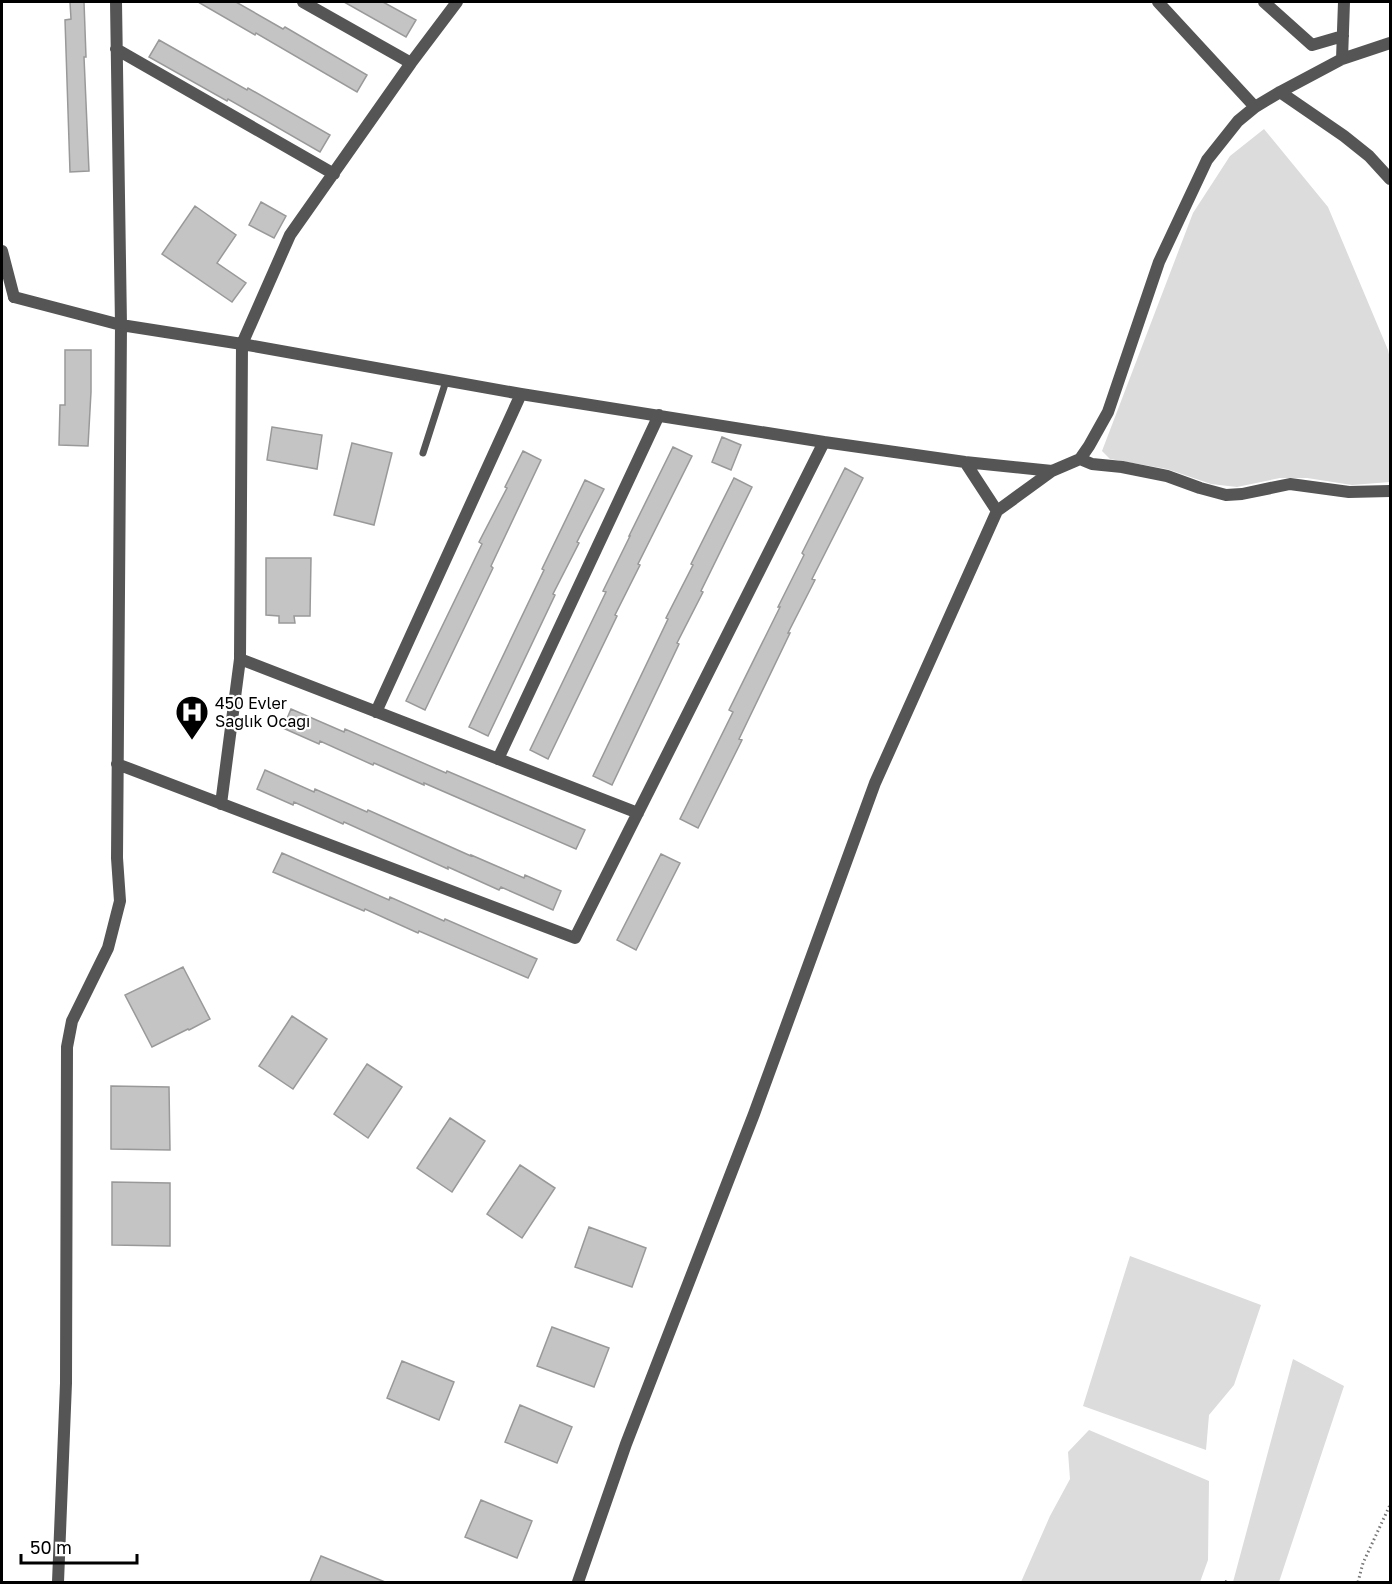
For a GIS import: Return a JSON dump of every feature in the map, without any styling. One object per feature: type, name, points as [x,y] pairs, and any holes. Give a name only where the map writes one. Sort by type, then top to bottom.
[{"type":"street","points":[[58,1582],[66,1383],[67,1047],[72,1021],[108,948],[120,901],[117,858],[117,764],[121,325],[116,2]]},
{"type":"street","points":[[303,2],[411,63]]},
{"type":"street","points":[[221,804],[240,659],[242,344],[290,235],[411,63],[457,2]]},
{"type":"street","points":[[1158,2],[1255,107]]},
{"type":"street","points":[[1264,2],[1312,45],[1343,36]]},
{"type":"street","points":[[1342,59],[1344,2]]},
{"type":"street","points":[[578,1582],[626,1444],[754,1114],[875,783],[997,511],[1052,471],[1080,459],[1089,446],[1108,412],[1159,262],[1207,160],[1238,122],[1255,107],[1342,59],[1390,43]]},
{"type":"street","points":[[116,49],[334,174]]},
{"type":"street","points":[[1280,92],[1344,136],[1369,156],[1390,179]]},
{"type":"street","points":[[2,252],[15,297],[121,325],[242,344],[521,394],[824,442],[965,462],[1052,471]]},
{"type":"street","points":[[376,712],[521,394]]},
{"type":"street","points":[[498,759],[659,415]]},
{"type":"street","points":[[117,764],[575,938],[824,442]]},
{"type":"street","points":[[1080,459],[1092,464],[1167,476],[1226,495],[1290,484],[1349,492],[1390,491]]},
{"type":"street","points":[[965,462],[997,511]]},
{"type":"street","points":[[240,659],[638,813]]},
{"type":"lane","points":[[423,453],[446,381]]},
{"type":"path","points":[[1358,1582],[1363,1563],[1390,1505]]},
{"type":"shaded area","points":[[1264,129],[1328,207],[1388,350],[1390,359],[1390,482],[1352,485],[1307,478],[1280,478],[1237,487],[1211,484],[1167,469],[1110,459],[1102,451],[1193,213],[1230,156]]},
{"type":"shaded area","points":[[1130,1256],[1261,1305],[1234,1385],[1209,1415],[1206,1450],[1083,1406]]},
{"type":"shaded area","points":[[1293,1359],[1344,1386],[1279,1582],[1233,1582]]},
{"type":"shaded area","points":[[1089,1430],[1209,1481],[1208,1560],[1200,1582],[1021,1582],[1050,1516],[1070,1479],[1068,1452]]},
{"type":"building","points":[[70,2],[84,2],[89,171],[70,172],[65,20],[71,19]]},
{"type":"building","points":[[198,2],[236,2],[283,29],[285,27],[367,75],[357,92]]},
{"type":"building","points":[[344,2],[383,2],[416,20],[406,37]]},
{"type":"building","points":[[159,40],[330,135],[320,152],[149,57]]},
{"type":"building","points":[[261,202],[286,216],[274,238],[249,225]]},
{"type":"building","points":[[195,206],[236,235],[217,263],[246,283],[232,302],[162,254]]},
{"type":"building","points":[[65,350],[91,350],[88,446],[59,445],[60,405],[65,405]]},
{"type":"building","points":[[272,427],[322,435],[317,469],[267,460]]},
{"type":"building","points":[[722,437],[741,445],[731,470],[712,462]]},
{"type":"building","points":[[352,443],[392,453],[374,525],[334,515]]},
{"type":"building","points":[[673,447],[692,456],[638,564],[640,565],[615,615],[617,616],[548,759],[530,750],[606,592],[603,591]]},
{"type":"building","points":[[523,451],[541,460],[491,566],[493,568],[425,710],[406,701],[482,544],[479,542]]},
{"type":"building","points":[[845,468],[863,478],[812,579],[815,580],[739,739],[742,740],[698,828],[680,819],[733,712],[729,710],[780,607],[778,607],[804,555],[802,553]]},
{"type":"building","points":[[734,478],[752,487],[701,591],[703,592],[612,785],[593,776],[693,565],[691,564]]},
{"type":"building","points":[[585,480],[604,489],[577,542],[579,543],[488,736],[469,727]]},
{"type":"building","points":[[266,558],[311,558],[310,616],[294,616],[295,623],[279,623],[279,616],[266,615]]},
{"type":"building","points":[[291,709],[344,732],[345,729],[585,830],[576,849],[424,783],[424,785],[374,763],[373,765],[320,741],[319,744],[283,728]]},
{"type":"building","points":[[265,770],[314,792],[315,789],[367,812],[368,810],[524,878],[525,875],[561,891],[553,910],[501,887],[499,890],[448,867],[448,869],[344,822],[343,824],[294,802],[293,805],[257,789]]},
{"type":"building","points":[[282,853],[389,900],[390,897],[537,959],[528,978],[419,931],[418,933],[365,909],[364,911],[273,872]]},
{"type":"building","points":[[661,854],[680,863],[636,950],[617,940]]},
{"type":"building","points":[[183,967],[210,1019],[152,1047],[125,995]]},
{"type":"building","points":[[292,1016],[327,1039],[293,1089],[259,1066]]},
{"type":"building","points":[[367,1064],[402,1087],[368,1138],[334,1114]]},
{"type":"building","points":[[111,1086],[169,1087],[170,1150],[111,1149]]},
{"type":"building","points":[[450,1118],[485,1141],[452,1192],[417,1168]]},
{"type":"building","points":[[520,1165],[555,1188],[522,1238],[487,1214]]},
{"type":"building","points":[[112,1182],[170,1183],[170,1246],[112,1245]]},
{"type":"building","points":[[589,1227],[646,1248],[632,1287],[575,1267]]},
{"type":"building","points":[[552,1327],[609,1348],[594,1387],[537,1366]]},
{"type":"building","points":[[402,1361],[454,1382],[439,1420],[387,1398]]},
{"type":"building","points":[[520,1405],[572,1427],[557,1463],[505,1442]]},
{"type":"building","points":[[481,1500],[532,1521],[517,1558],[465,1537]]},
{"type":"building","points":[[321,1556],[385,1582],[310,1582]]},
{"type":"place","name":"450 Evler Sağlık Ocağı","points":[[192,741]]}]
